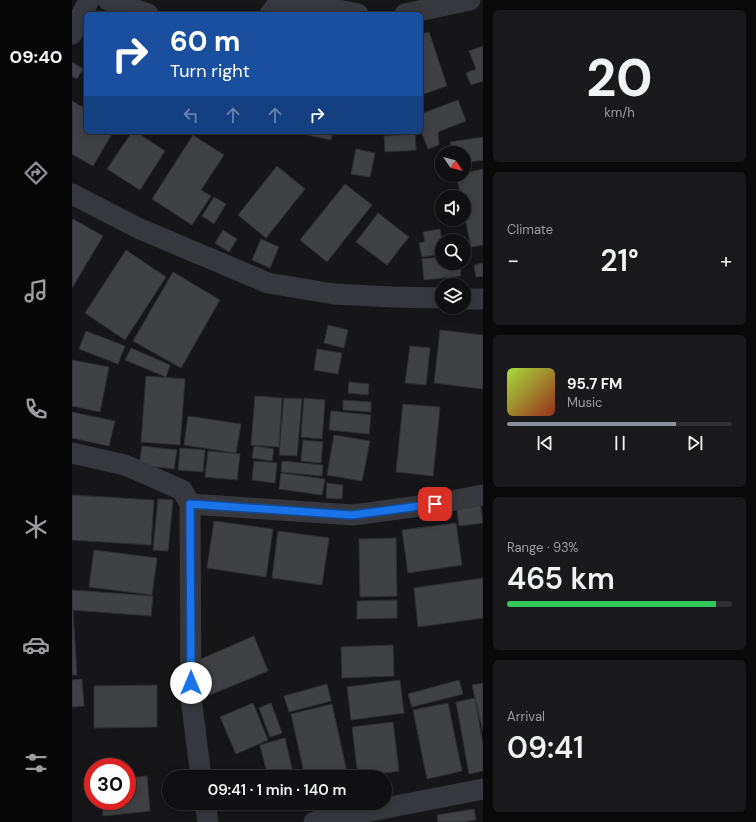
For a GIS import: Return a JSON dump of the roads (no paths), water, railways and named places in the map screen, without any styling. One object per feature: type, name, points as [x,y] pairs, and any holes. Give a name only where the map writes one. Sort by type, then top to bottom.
[{"type":"street","points":[[72,34],[89,0]]},
{"type":"street","points":[[108,0],[142,12]]},
{"type":"street","points":[[414,12],[470,0]]},
{"type":"street","points":[[272,12],[276,6],[295,2],[348,12]]},
{"type":"street","points":[[72,194],[140,229],[268,283],[334,294],[435,298]]},
{"type":"street","points":[[471,299],[483,299]]},
{"type":"street","points":[[72,453],[124,465],[182,490],[190,504],[191,698],[200,770]]},
{"type":"street","points":[[190,504],[352,515],[435,504],[483,495]]},
{"type":"street","points":[[314,822],[483,789]]},
{"type":"street","points":[[206,810],[208,822]]}]
